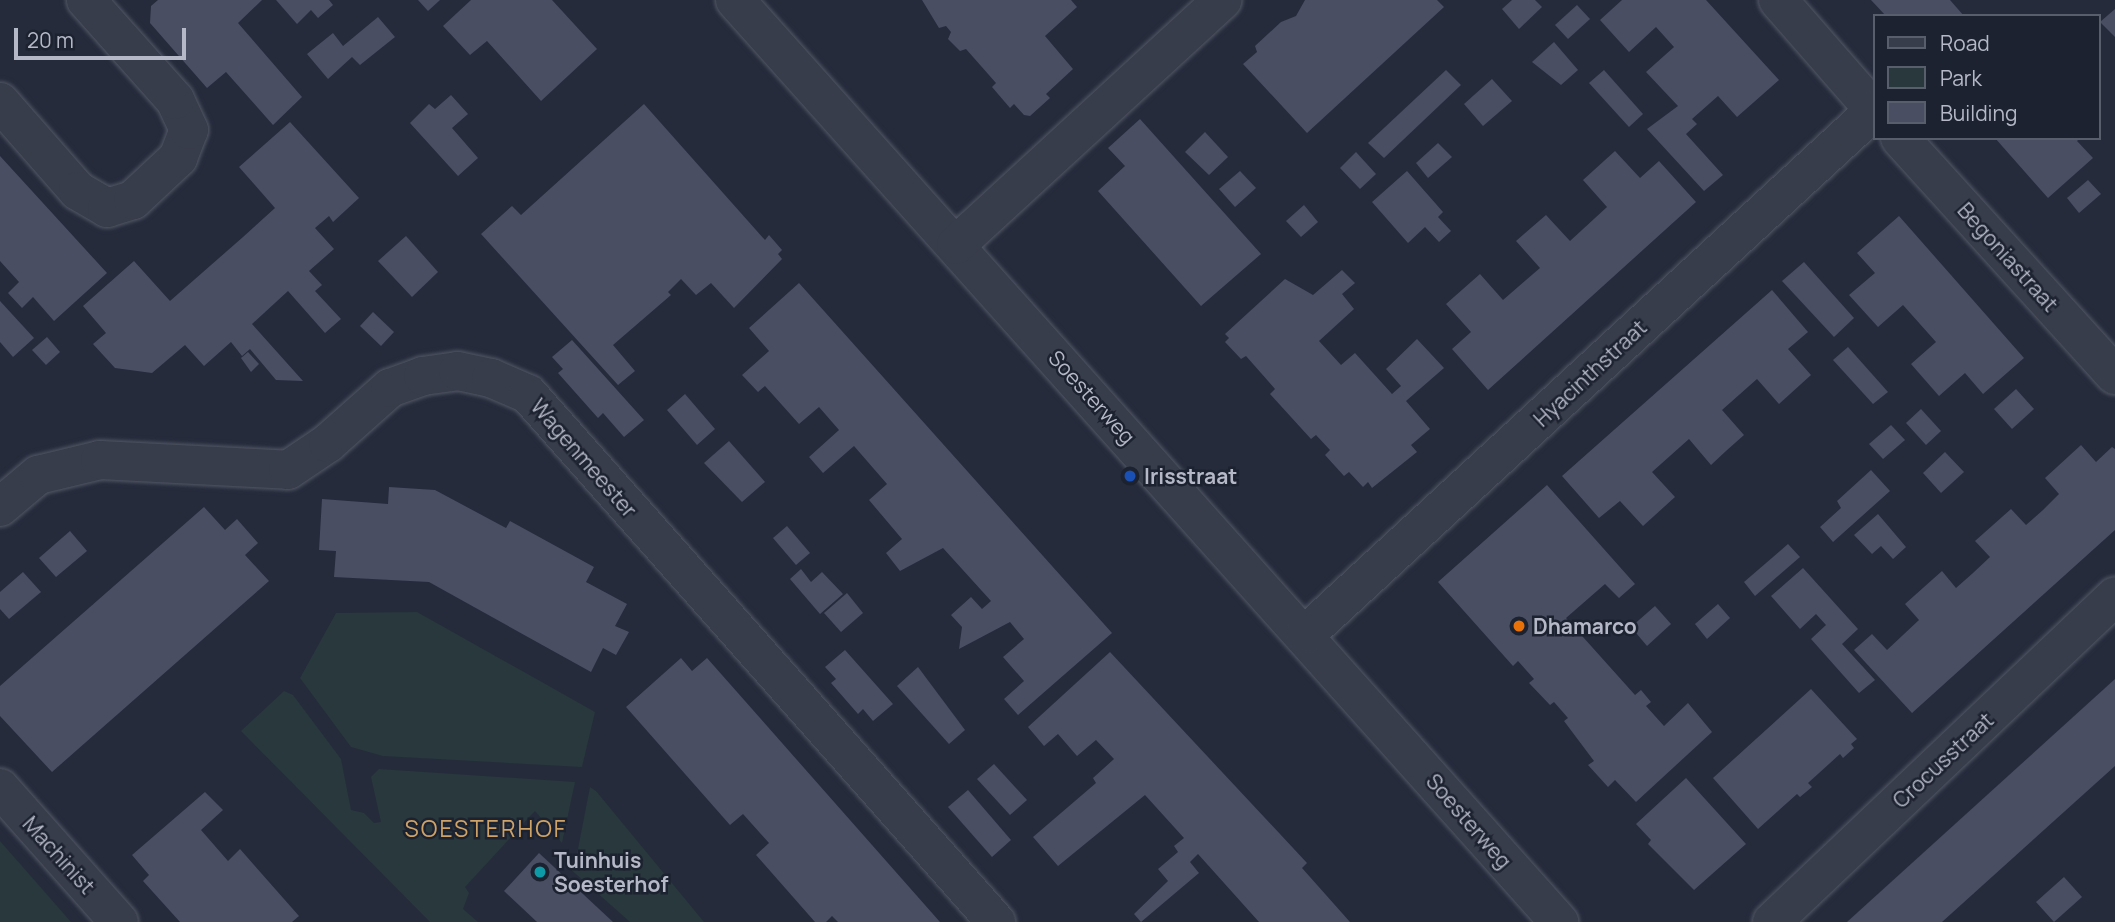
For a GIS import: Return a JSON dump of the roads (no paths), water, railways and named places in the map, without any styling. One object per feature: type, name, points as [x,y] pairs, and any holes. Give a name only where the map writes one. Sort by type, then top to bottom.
[{"type":"street","name":"Soesterweg","points":[[735,0],[1559,922]]},
{"type":"street","points":[[956,245],[1222,0]]},
{"type":"street","points":[[1778,0],[1874,109]]},
{"type":"street","points":[[0,102],[78,191],[107,208],[133,201],[178,158],[189,130],[175,100],[94,3]]},
{"type":"street","name":"Hyacinthstraat","points":[[1305,635],[1874,111]]},
{"type":"street","name":"Begoniastraat","points":[[1902,140],[2115,375]]},
{"type":"street","name":"Wagenmeester","points":[[0,508],[38,475],[100,460],[288,470],[328,443],[390,388],[424,376],[458,371],[491,378],[528,394],[996,922]]},
{"type":"street","name":"Crocusstraat","points":[[1772,922],[2115,597]]},
{"type":"street","name":"Machinist","points":[[0,789],[119,922]]},
{"type":"place","name":"Irisstraat","points":[[1130,476]]},
{"type":"place","name":"Dhamarco","points":[[1519,626]]},
{"type":"place","name":"Tuinhuis Soesterhof","points":[[540,872]]},
{"type":"district","name":"SOESTERHOF","points":[[486,828]]}]
